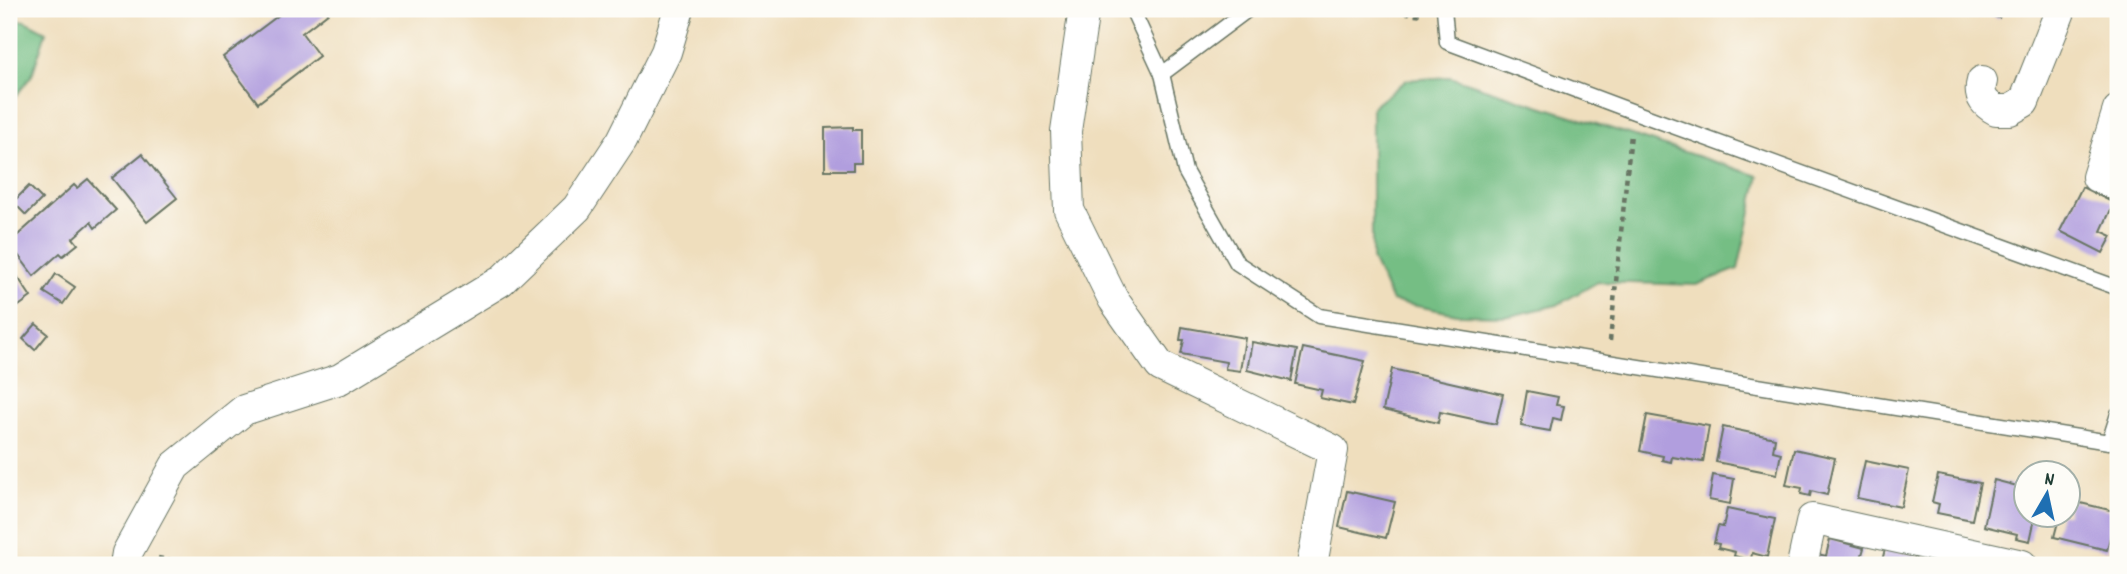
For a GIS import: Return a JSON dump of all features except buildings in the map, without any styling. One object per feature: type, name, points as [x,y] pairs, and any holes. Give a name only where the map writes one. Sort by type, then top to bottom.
[{"type":"street","points":[[126,559],[175,466],[244,410],[340,379],[501,281],[577,208],[622,140],[666,52],[679,9]]},
{"type":"street","points":[[1084,9],[1066,131],[1069,210],[1113,299],[1160,366],[1333,450],[1312,565]]},
{"type":"street","points":[[1982,81],[1982,99],[1996,110],[2010,110],[2024,102],[2061,9]]},
{"type":"street","points":[[2118,110],[2097,177],[2118,186]]},
{"type":"street","points":[[1802,565],[1812,519],[2022,565]]},
{"type":"lane","points":[[1132,9],[1162,74],[1185,171],[1237,263],[1319,316],[2109,442],[2118,414]]},
{"type":"lane","points":[[1162,74],[1249,9]]},
{"type":"lane","points":[[1444,14],[1447,42],[2118,288]]},
{"type":"path","points":[[1376,9],[1444,14]]},
{"type":"path","points":[[1608,362],[1634,112]]},
{"type":"path","points":[[126,559],[198,565]]},
{"type":"green space","points":[[9,19],[25,21],[46,32],[32,75],[9,105]]},
{"type":"green space","points":[[1450,77],[1759,176],[1738,269],[1696,285],[1598,282],[1557,305],[1510,316],[1462,315],[1392,301],[1372,259],[1372,107],[1407,80]]}]
